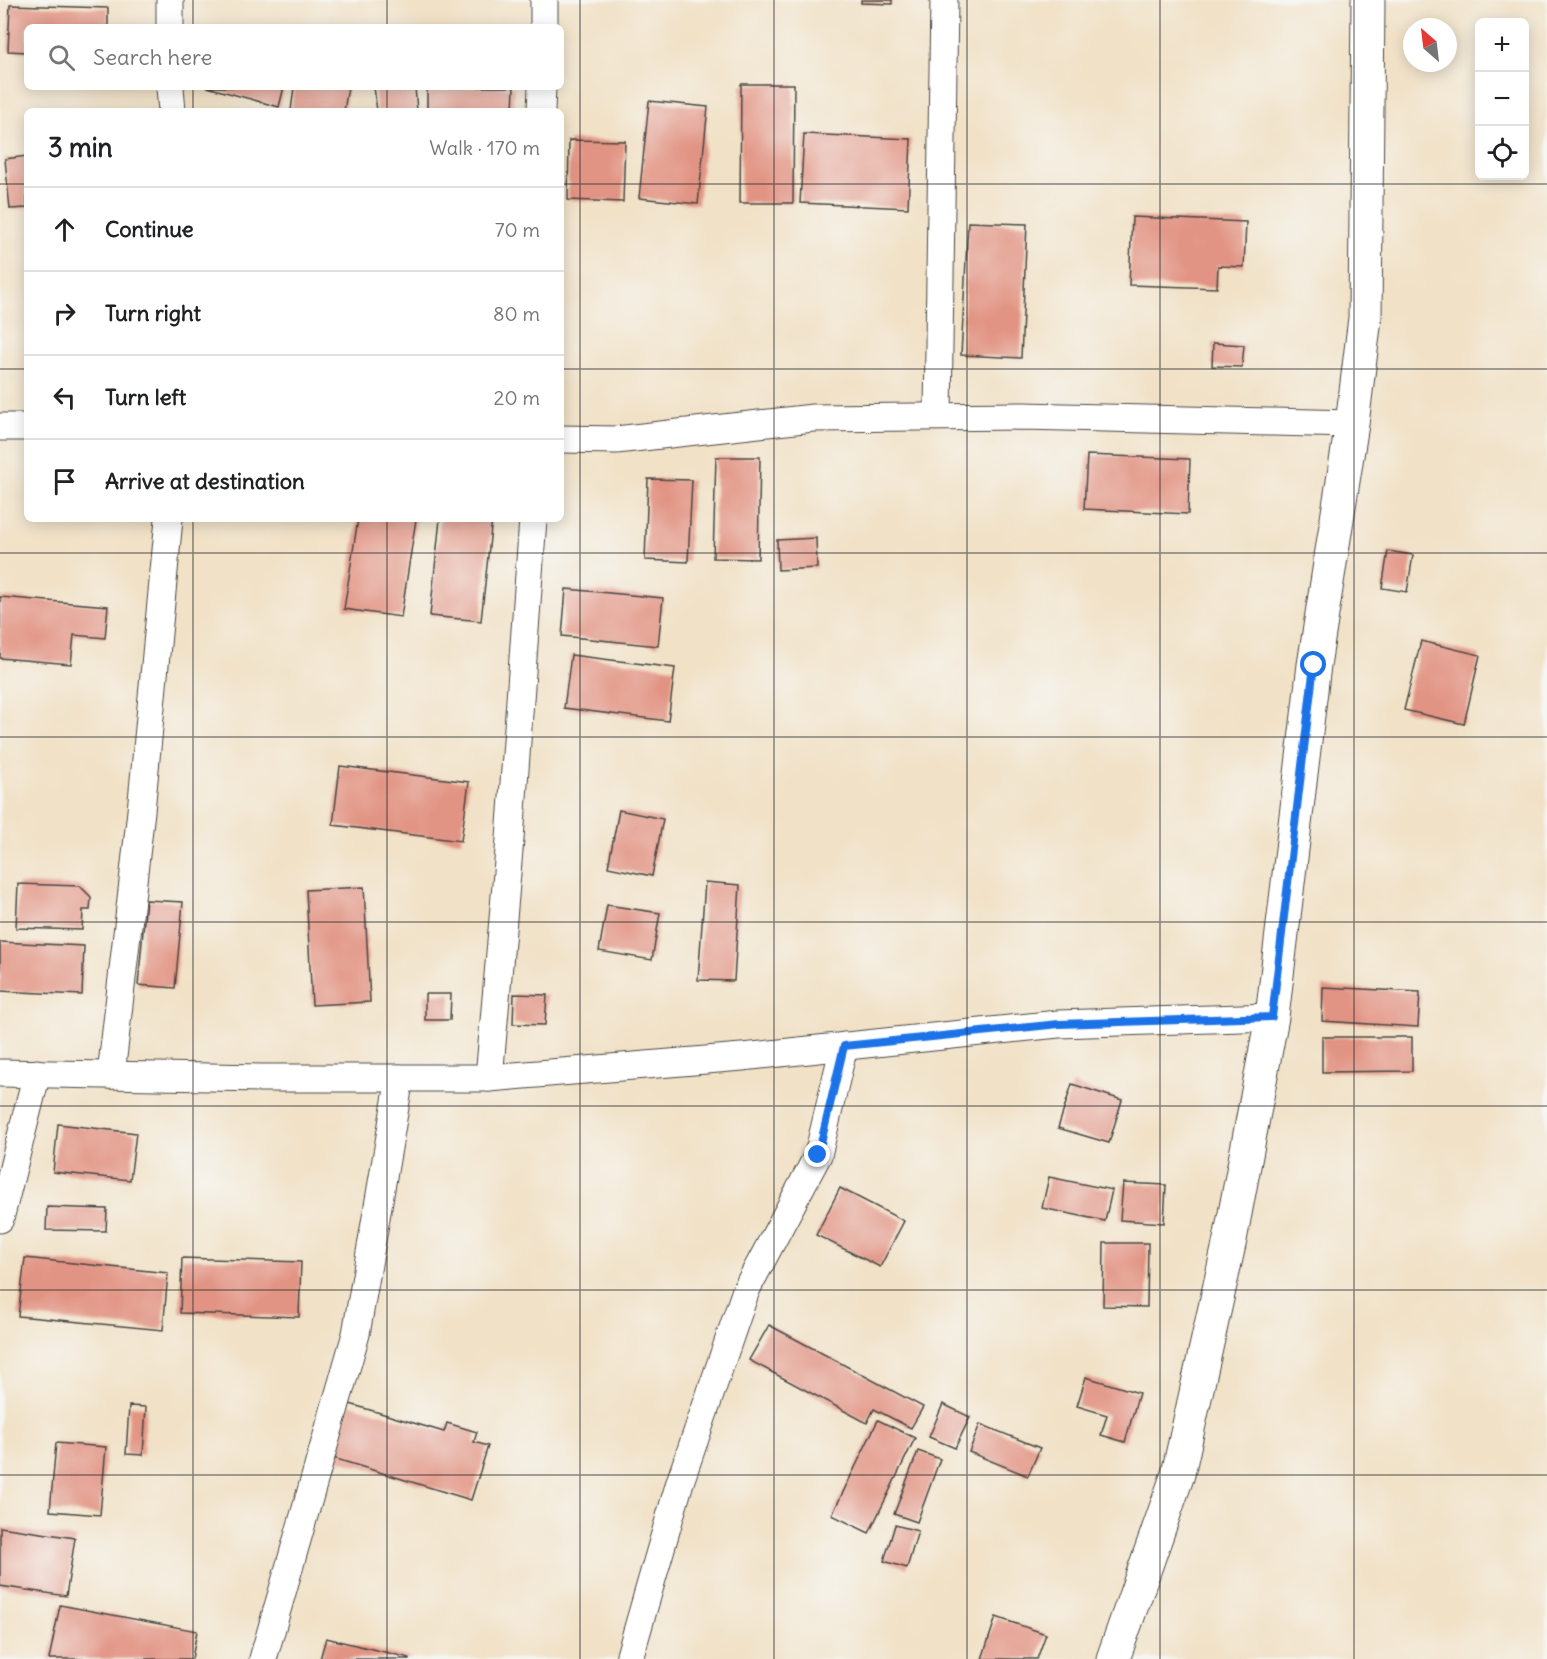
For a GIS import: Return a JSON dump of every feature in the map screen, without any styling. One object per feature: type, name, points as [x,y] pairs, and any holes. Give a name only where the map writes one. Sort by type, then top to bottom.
[{"type":"street","points":[[170,0],[170,24]]},
{"type":"street","points":[[543,24],[544,0]]},
{"type":"street","points":[[938,416],[944,0]]},
{"type":"street","points":[[1113,1659],[1178,1474],[1230,1240],[1272,1017],[1314,665],[1352,424],[1365,318],[1368,0]]},
{"type":"street","points":[[170,90],[172,108]]},
{"type":"street","points":[[541,108],[542,90]]},
{"type":"street","points":[[564,439],[616,440],[813,418],[1023,416],[1352,424]]},
{"type":"street","points":[[0,427],[24,427]]},
{"type":"street","points":[[111,1075],[141,811],[169,522]]},
{"type":"street","points":[[489,1078],[510,839],[533,522]]},
{"type":"street","points":[[0,1073],[489,1078],[1059,1024],[1272,1017]]},
{"type":"street","points":[[629,1659],[680,1482],[746,1290],[818,1155],[844,1046]]},
{"type":"street","points":[[0,1219],[37,1074]]},
{"type":"street","points":[[263,1659],[356,1334],[400,1078]]},
{"type":"building","points":[[861,0],[892,0],[892,4],[861,3]]},
{"type":"building","points":[[10,5],[108,8],[108,24],[24,24],[24,52],[8,51]]},
{"type":"building","points":[[741,84],[794,84],[793,203],[740,203]]},
{"type":"building","points":[[218,90],[283,90],[279,107]]},
{"type":"building","points":[[294,90],[348,90],[344,108],[291,108]]},
{"type":"building","points":[[374,90],[415,90],[417,108],[377,108]]},
{"type":"building","points":[[427,90],[514,90],[513,108],[427,108]]},
{"type":"building","points":[[649,101],[708,107],[698,204],[639,198]]},
{"type":"building","points":[[804,134],[911,139],[908,208],[800,203]]},
{"type":"building","points":[[569,140],[625,141],[623,202],[568,200]]},
{"type":"building","points":[[24,156],[24,208],[10,209],[5,159]]},
{"type":"building","points":[[1132,217],[1246,222],[1244,267],[1218,266],[1217,288],[1129,285]]},
{"type":"building","points":[[968,222],[1027,224],[1021,358],[961,355]]},
{"type":"building","points":[[1213,343],[1244,345],[1242,367],[1212,366]]},
{"type":"building","points":[[1087,455],[1190,459],[1188,514],[1084,509]]},
{"type":"building","points":[[716,457],[760,457],[758,559],[713,558]]},
{"type":"building","points":[[648,479],[692,480],[688,562],[645,560]]},
{"type":"building","points":[[358,522],[416,522],[401,617],[344,609]]},
{"type":"building","points":[[440,522],[492,522],[481,621],[430,616]]},
{"type":"building","points":[[816,538],[817,568],[778,570],[777,540]]},
{"type":"building","points":[[1388,551],[1413,555],[1407,592],[1382,588]]},
{"type":"building","points":[[566,589],[663,598],[658,646],[562,636]]},
{"type":"building","points":[[0,597],[108,606],[105,638],[74,635],[71,664],[0,658]]},
{"type":"building","points":[[1421,641],[1480,655],[1464,724],[1404,710]]},
{"type":"building","points":[[571,655],[675,668],[668,721],[564,708]]},
{"type":"building","points":[[340,766],[469,782],[461,841],[333,825]]},
{"type":"building","points":[[619,810],[663,819],[652,876],[608,867]]},
{"type":"building","points":[[705,882],[740,885],[734,981],[698,980]]},
{"type":"building","points":[[18,884],[80,886],[91,897],[90,910],[83,910],[82,930],[16,928]]},
{"type":"building","points":[[364,887],[370,1002],[312,1005],[306,890]]},
{"type":"building","points":[[146,900],[183,902],[175,988],[138,985]]},
{"type":"building","points":[[607,905],[660,913],[652,960],[599,951]]},
{"type":"building","points":[[0,942],[84,946],[82,995],[0,991]]},
{"type":"building","points":[[1323,987],[1420,992],[1418,1027],[1322,1021]]},
{"type":"building","points":[[425,994],[451,994],[450,1020],[425,1020]]},
{"type":"building","points":[[514,994],[547,995],[545,1025],[513,1024]]},
{"type":"building","points":[[1322,1037],[1412,1037],[1412,1071],[1322,1072]]},
{"type":"building","points":[[1072,1084],[1122,1100],[1109,1143],[1058,1128]]},
{"type":"building","points":[[58,1124],[136,1133],[130,1180],[53,1172]]},
{"type":"building","points":[[1049,1177],[1112,1190],[1105,1221],[1042,1208]]},
{"type":"building","points":[[1123,1183],[1166,1185],[1164,1223],[1120,1220]]},
{"type":"building","points":[[840,1188],[904,1221],[880,1267],[816,1235]]},
{"type":"building","points":[[47,1207],[107,1209],[106,1231],[46,1230]]},
{"type":"building","points":[[1104,1243],[1148,1243],[1147,1307],[1103,1306]]},
{"type":"building","points":[[25,1258],[168,1273],[163,1330],[18,1316]]},
{"type":"building","points":[[182,1258],[301,1262],[299,1317],[180,1313]]},
{"type":"building","points":[[769,1325],[923,1407],[911,1428],[874,1409],[867,1423],[749,1360]]},
{"type":"building","points":[[1086,1377],[1139,1393],[1125,1442],[1101,1435],[1107,1415],[1077,1406]]},
{"type":"building","points":[[350,1404],[444,1432],[447,1423],[477,1432],[474,1442],[488,1446],[471,1500],[333,1458]]},
{"type":"building","points":[[943,1404],[970,1417],[955,1448],[929,1437]]},
{"type":"building","points":[[129,1406],[146,1407],[143,1455],[126,1454]]},
{"type":"building","points":[[878,1420],[915,1438],[869,1533],[832,1515]]},
{"type":"building","points":[[980,1424],[1040,1448],[1028,1476],[969,1452]]},
{"type":"building","points":[[56,1443],[106,1447],[100,1515],[50,1511]]},
{"type":"building","points":[[918,1451],[940,1459],[917,1522],[894,1514]]},
{"type":"building","points":[[895,1525],[918,1531],[907,1568],[884,1561]]},
{"type":"building","points":[[0,1527],[75,1538],[66,1596],[0,1586]]},
{"type":"building","points":[[60,1605],[197,1631],[192,1659],[49,1659]]},
{"type":"building","points":[[996,1617],[1046,1634],[1037,1659],[982,1659]]},
{"type":"building","points":[[326,1638],[410,1658],[410,1659],[320,1659]]},
{"type":"route","points":[[818,1155],[844,1046],[1059,1024],[1272,1017],[1314,665]]}]
